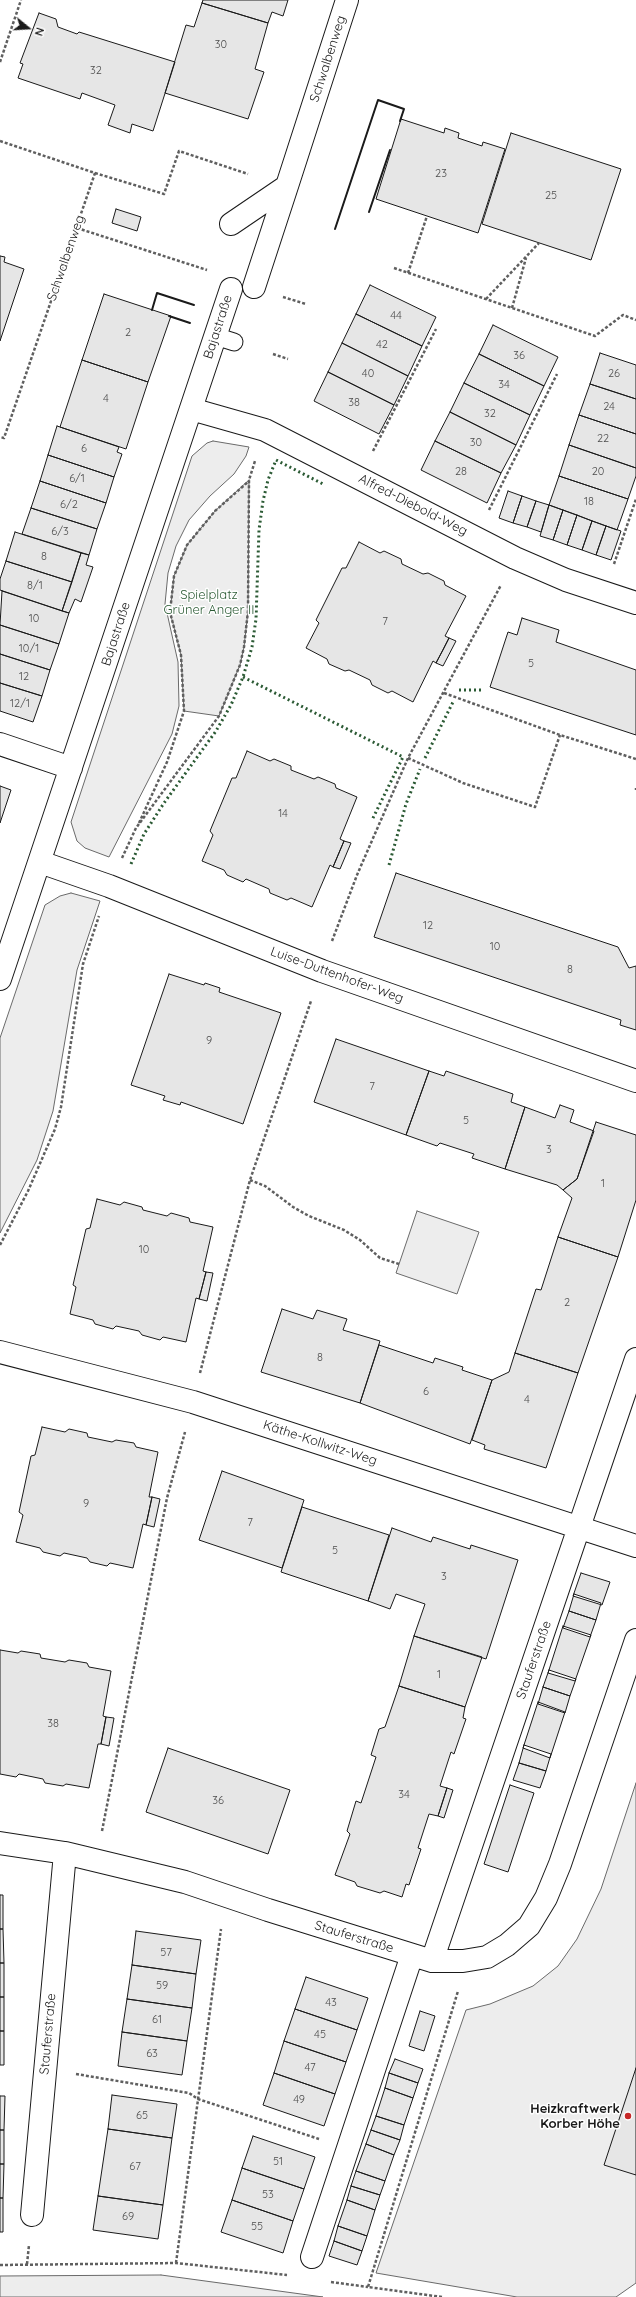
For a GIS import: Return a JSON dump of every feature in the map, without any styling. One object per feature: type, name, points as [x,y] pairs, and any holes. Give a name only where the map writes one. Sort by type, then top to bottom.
[{"type":"street","name":"Schwalbenweg","points":[[254,287],[347,0]]},
{"type":"street","points":[[231,224],[287,186]]},
{"type":"street","name":"Bajastraße","points":[[0,979],[191,409],[224,339],[230,289]]},
{"type":"street","name":"Alfred-Diebold-Weg","points":[[191,409],[265,430],[515,558],[566,580],[636,603]]},
{"type":"street","points":[[0,744],[71,768]]},
{"type":"street","name":"Luise-Duttenhofer-Weg","points":[[40,862],[109,886],[322,971],[636,1081]]},
{"type":"street","name":"Käthe-Kollwitz-Weg","points":[[0,1352],[193,1402],[636,1546]]},
{"type":"street","name":"Stauferstraße","points":[[312,2257],[348,2148],[422,1958],[580,1527],[636,1359]]},
{"type":"street","name":"Stauferstraße","points":[[0,1842],[66,1853],[184,1882],[422,1958],[463,1962],[487,1957],[508,1945],[529,1926],[546,1898],[560,1864],[636,1640]]},
{"type":"street","name":"Stauferstraße","points":[[32,2215],[66,1853]]},
{"type":"path","points":[[0,62],[21,0]]},
{"type":"path","points":[[0,141],[95,173],[164,194],[179,151],[287,186]]},
{"type":"path","name":"Schwalbenweg","points":[[0,436],[4,438],[95,173]]},
{"type":"path","points":[[408,273],[427,216]]},
{"type":"path","points":[[77,228],[306,304]]},
{"type":"path","points":[[486,299],[527,257],[538,243]]},
{"type":"path","points":[[512,308],[527,257]]},
{"type":"path","points":[[394,268],[595,336],[623,315],[636,320]]},
{"type":"path","points":[[360,478],[436,329]]},
{"type":"path","points":[[272,354],[288,359]]},
{"type":"path","points":[[475,537],[557,374]]},
{"type":"path","points":[[136,828],[219,716],[240,665],[244,647],[248,611],[249,480],[265,430]]},
{"type":"path","points":[[0,1245],[28,1191],[55,1129],[83,964],[109,886],[167,762],[184,711],[181,655],[170,612],[170,594],[178,565],[187,545],[215,511],[249,480]]},
{"type":"path","points":[[605,592],[636,498]]},
{"type":"path","points":[[97,1860],[167,1498],[250,1180],[322,971],[357,875],[408,758],[515,558]]},
{"type":"path","points":[[444,693],[560,735],[636,759]]},
{"type":"path","points":[[408,758],[463,783],[535,807],[560,735]]},
{"type":"path","points":[[250,1180],[264,1186],[303,1213],[344,1230],[360,1240],[380,1258],[399,1264]]},
{"type":"path","points":[[176,2263],[221,1929]]},
{"type":"path","points":[[368,2287],[457,1998],[463,1962]]},
{"type":"path","points":[[70,2073],[189,2093],[198,2099],[348,2148]]},
{"type":"path","points":[[0,2265],[176,2263],[290,2276]]},
{"type":"path","points":[[329,2281],[442,2297]]},
{"type":"green space","points":[[213,441],[249,447],[246,456],[234,474],[210,496],[189,520],[176,546],[168,573],[165,604],[178,662],[179,706],[172,734],[109,857],[85,848],[77,841],[71,822],[192,456],[207,443]]},
{"type":"green space","name":"Spielplatz Grüner Anger II","points":[[249,480],[248,611],[244,647],[240,665],[219,716],[184,711],[181,655],[170,612],[174,576],[187,545],[215,511]]},
{"type":"green space","points":[[71,893],[100,901],[77,970],[53,1111],[37,1160],[0,1233],[0,1038],[45,905],[60,896]]},
{"type":"green space","points":[[417,1211],[479,1232],[457,1294],[396,1273]]},
{"type":"green space","points":[[636,1783],[636,2283],[616,2297],[517,2297],[376,2273],[466,2010],[490,2004],[533,1986],[558,1966],[577,1939],[601,1889]]},
{"type":"green space","points":[[161,2275],[323,2297],[0,2297],[0,2276]]},
{"type":"building","points":[[203,0],[288,0],[283,16],[272,12],[268,23],[202,3]]},
{"type":"building","points":[[202,3],[268,23],[255,69],[264,72],[248,119],[165,93],[186,25],[194,27]]},
{"type":"building","points":[[39,13],[56,19],[58,27],[77,34],[79,32],[175,62],[153,131],[132,124],[130,133],[108,125],[115,105],[82,93],[80,99],[18,78],[23,64],[20,63]]},
{"type":"building","points":[[401,119],[444,133],[445,128],[459,133],[458,138],[482,146],[483,142],[505,149],[478,233],[376,199]]},
{"type":"building","points":[[511,133],[621,169],[591,260],[482,224]]},
{"type":"building","points":[[116,209],[141,217],[137,231],[112,223]]},
{"type":"building","points":[[0,256],[5,257],[4,262],[24,269],[0,341]]},
{"type":"building","points":[[370,285],[436,317],[422,346],[356,314]]},
{"type":"building","points":[[104,294],[171,316],[148,382],[82,360]]},
{"type":"building","points":[[356,314],[422,346],[408,376],[342,343]]},
{"type":"building","points":[[493,325],[558,357],[544,386],[479,354]]},
{"type":"building","points":[[342,343],[408,376],[394,405],[328,372]]},
{"type":"building","points":[[600,353],[636,365],[636,399],[590,384]]},
{"type":"building","points":[[479,354],[544,386],[530,415],[464,383]]},
{"type":"building","points":[[82,360],[148,382],[126,449],[60,427]]},
{"type":"building","points":[[328,372],[394,405],[379,434],[314,401]]},
{"type":"building","points":[[464,383],[530,415],[516,445],[450,412]]},
{"type":"building","points":[[590,384],[636,399],[636,434],[579,415]]},
{"type":"building","points":[[450,412],[516,445],[501,473],[435,441]]},
{"type":"building","points":[[579,415],[636,434],[636,468],[569,445]]},
{"type":"building","points":[[57,426],[119,447],[117,452],[122,454],[114,477],[48,455]]},
{"type":"building","points":[[435,441],[501,473],[487,503],[421,470]]},
{"type":"building","points":[[569,445],[636,468],[636,476],[628,499],[559,476]]},
{"type":"building","points":[[48,455],[114,477],[106,503],[40,481]]},
{"type":"building","points":[[559,476],[628,499],[617,530],[549,505]]},
{"type":"building","points":[[40,481],[106,503],[97,529],[31,508]]},
{"type":"building","points":[[508,491],[522,496],[513,523],[499,518]]},
{"type":"building","points":[[522,496],[536,501],[527,527],[513,523]]},
{"type":"building","points":[[536,501],[549,505],[541,532],[527,527]]},
{"type":"building","points":[[549,505],[563,510],[553,540],[540,536]]},
{"type":"building","points":[[31,508],[97,529],[89,555],[22,534]]},
{"type":"building","points":[[563,510],[577,515],[567,545],[553,540]]},
{"type":"building","points":[[577,515],[592,521],[582,550],[567,545]]},
{"type":"building","points":[[592,521],[606,526],[596,555],[582,550]]},
{"type":"building","points":[[606,526],[621,531],[611,560],[596,555]]},
{"type":"building","points":[[15,532],[81,553],[72,582],[6,561]]},
{"type":"building","points":[[359,542],[380,553],[384,551],[401,559],[402,564],[423,574],[428,573],[444,581],[445,585],[466,596],[445,636],[449,638],[443,650],[436,663],[433,661],[413,702],[392,691],[388,693],[372,685],[370,680],[349,670],[345,671],[329,664],[327,659],[306,648],[319,623],[316,620],[342,568],[346,568]]},
{"type":"building","points":[[81,553],[89,555],[86,565],[93,567],[81,602],[75,599],[69,613],[62,611]]},
{"type":"building","points":[[6,561],[72,582],[62,611],[0,590],[0,579]]},
{"type":"building","points":[[2,591],[69,613],[59,644],[0,625]]},
{"type":"building","points":[[522,618],[559,630],[556,642],[636,670],[636,735],[490,687],[508,632],[517,635]]},
{"type":"building","points":[[0,625],[59,644],[50,670],[0,654]]},
{"type":"building","points":[[449,638],[456,641],[443,666],[436,663]]},
{"type":"building","points":[[0,654],[50,670],[42,696],[0,683]]},
{"type":"building","points":[[0,683],[42,696],[33,722],[0,711]]},
{"type":"building","points":[[247,751],[270,761],[274,759],[291,766],[291,770],[314,779],[318,777],[335,784],[336,788],[357,797],[340,839],[344,841],[333,867],[330,865],[312,907],[291,898],[287,900],[270,893],[269,889],[246,879],[243,882],[227,875],[224,870],[202,861],[213,835],[210,831],[232,778],[236,778]]},
{"type":"building","points":[[0,786],[11,790],[0,823]]},
{"type":"building","points":[[344,841],[351,843],[340,869],[333,867]]},
{"type":"building","points":[[396,873],[618,947],[629,968],[636,966],[636,1030],[620,1025],[621,1020],[374,937]]},
{"type":"building","points":[[169,974],[204,985],[205,983],[220,988],[219,992],[281,1013],[243,1124],[181,1102],[180,1105],[163,1100],[165,1096],[131,1085]]},
{"type":"building","points":[[336,1039],[429,1071],[406,1135],[314,1102]]},
{"type":"building","points":[[429,1071],[444,1076],[446,1071],[513,1094],[511,1102],[525,1107],[505,1169],[472,1158],[474,1154],[440,1143],[437,1146],[406,1135]]},
{"type":"building","points":[[560,1105],[574,1110],[570,1122],[594,1131],[577,1179],[563,1190],[557,1185],[505,1169],[525,1107],[555,1118]]},
{"type":"building","points":[[596,1122],[636,1135],[636,1200],[618,1257],[558,1237],[572,1198],[563,1190],[577,1179]]},
{"type":"building","points":[[97,1199],[120,1205],[124,1202],[142,1207],[143,1210],[167,1216],[171,1213],[189,1218],[190,1222],[213,1227],[203,1271],[206,1272],[199,1299],[196,1298],[186,1342],[163,1337],[160,1340],[142,1335],[139,1331],[116,1326],[113,1329],[95,1324],[93,1320],[70,1314],[76,1287],[73,1285],[86,1229],[90,1228]]},
{"type":"building","points":[[558,1237],[618,1257],[578,1373],[515,1353],[536,1289],[541,1290]]},
{"type":"building","points":[[206,1272],[213,1273],[207,1301],[199,1299]]},
{"type":"building","points":[[282,1309],[313,1319],[317,1310],[347,1319],[343,1330],[380,1341],[360,1403],[261,1372]]},
{"type":"building","points":[[379,1345],[433,1363],[435,1358],[463,1367],[462,1370],[492,1380],[470,1444],[360,1403]]},
{"type":"building","points":[[515,1353],[578,1373],[546,1468],[484,1449],[485,1445],[472,1440],[492,1380],[509,1372]]},
{"type":"building","points":[[42,1427],[65,1432],[69,1429],[87,1433],[88,1437],[112,1442],[116,1440],[134,1443],[136,1447],[158,1452],[149,1497],[152,1497],[146,1525],[143,1524],[133,1568],[110,1563],[107,1566],[90,1562],[87,1558],[64,1553],[60,1556],[43,1552],[40,1548],[16,1542],[23,1515],[19,1512],[31,1456],[35,1455]]},
{"type":"building","points":[[222,1471],[304,1500],[282,1568],[199,1540]]},
{"type":"building","points":[[152,1497],[160,1499],[154,1527],[146,1525]]},
{"type":"building","points":[[302,1507],[389,1535],[368,1601],[281,1572]]},
{"type":"building","points":[[392,1528],[431,1542],[433,1537],[470,1549],[471,1545],[518,1560],[486,1659],[414,1636],[425,1604],[396,1594],[390,1609],[368,1601]]},
{"type":"building","points":[[581,1573],[610,1582],[602,1605],[573,1596]]},
{"type":"building","points":[[574,1594],[601,1603],[596,1620],[569,1611]]},
{"type":"building","points":[[569,1611],[596,1620],[590,1637],[563,1628]]},
{"type":"building","points":[[563,1626],[591,1635],[575,1681],[548,1673]]},
{"type":"building","points":[[414,1636],[482,1657],[465,1707],[399,1686]]},
{"type":"building","points":[[0,1650],[40,1654],[41,1658],[65,1662],[69,1660],[87,1663],[89,1667],[111,1671],[103,1716],[106,1717],[101,1744],[98,1744],[89,1788],[66,1784],[63,1786],[45,1783],[43,1779],[19,1774],[16,1777],[0,1774]]},
{"type":"building","points":[[549,1670],[576,1679],[570,1696],[543,1687]]},
{"type":"building","points":[[399,1686],[465,1707],[463,1718],[466,1719],[454,1754],[451,1752],[440,1786],[447,1788],[438,1816],[429,1814],[418,1848],[421,1849],[409,1885],[406,1884],[402,1897],[384,1891],[380,1893],[357,1886],[355,1882],[335,1875],[350,1834],[347,1831],[356,1801],[361,1803],[376,1757],[371,1755],[379,1729],[385,1727]]},
{"type":"building","points":[[543,1687],[570,1696],[565,1713],[538,1704]]},
{"type":"building","points":[[538,1702],[565,1712],[550,1758],[523,1748]]},
{"type":"building","points":[[106,1717],[114,1718],[109,1746],[101,1744]]},
{"type":"building","points":[[524,1745],[551,1754],[546,1771],[519,1763]]},
{"type":"building","points":[[168,1748],[290,1790],[268,1854],[146,1812]]},
{"type":"building","points":[[519,1763],[546,1771],[540,1788],[513,1780]]},
{"type":"building","points":[[510,1785],[534,1793],[508,1872],[484,1864]]},
{"type":"building","points":[[447,1788],[453,1790],[444,1818],[438,1816]]},
{"type":"building","points":[[0,1895],[3,1895],[3,1929],[0,1929]]},
{"type":"building","points":[[0,1929],[3,1929],[4,1963],[0,1963]]},
{"type":"building","points":[[136,1931],[201,1940],[196,1974],[132,1965]]},
{"type":"building","points":[[0,1963],[4,1963],[4,1997],[0,1997]]},
{"type":"building","points":[[132,1965],[196,1974],[192,2008],[127,1999]]},
{"type":"building","points":[[306,1977],[368,1998],[357,2030],[295,2009]]},
{"type":"building","points":[[0,1997],[4,1997],[4,2031],[0,2031]]},
{"type":"building","points":[[127,1999],[192,2008],[187,2041],[122,2032]]},
{"type":"building","points":[[295,2009],[357,2030],[346,2062],[284,2041]]},
{"type":"building","points":[[420,2011],[435,2016],[424,2051],[409,2046]]},
{"type":"building","points":[[0,2031],[4,2031],[4,2065],[0,2065]]},
{"type":"building","points":[[122,2032],[187,2041],[182,2075],[118,2066]]},
{"type":"building","points":[[284,2041],[346,2062],[335,2094],[274,2073]]},
{"type":"building","points":[[395,2059],[423,2069],[418,2083],[389,2073]]},
{"type":"building","name":"Heizkraftwerk Korber Höhe","points":[[636,2068],[636,2175],[604,2165]]},
{"type":"building","points":[[274,2073],[335,2094],[324,2126],[263,2105]]},
{"type":"building","points":[[389,2073],[418,2083],[413,2098],[385,2088]]},
{"type":"building","points":[[385,2088],[413,2098],[404,2125],[376,2116]]},
{"type":"building","points":[[112,2095],[177,2104],[172,2138],[108,2129]]},
{"type":"building","points":[[0,2096],[5,2096],[4,2130],[0,2130]]},
{"type":"building","points":[[376,2116],[404,2125],[400,2140],[371,2130]]},
{"type":"building","points":[[108,2129],[172,2138],[163,2205],[98,2196]]},
{"type":"building","points":[[0,2130],[4,2130],[4,2164],[0,2164]]},
{"type":"building","points":[[371,2130],[400,2140],[394,2155],[366,2144]]},
{"type":"building","points":[[253,2136],[315,2157],[304,2189],[242,2168]]},
{"type":"building","points":[[366,2144],[394,2155],[385,2181],[356,2171]]},
{"type":"building","points":[[0,2164],[4,2164],[3,2198],[0,2198]]},
{"type":"building","points":[[242,2168],[304,2189],[293,2221],[232,2200]]},
{"type":"building","points":[[356,2171],[385,2181],[380,2195],[351,2186]]},
{"type":"building","points":[[351,2186],[380,2195],[375,2210],[347,2200]]},
{"type":"building","points":[[98,2196],[163,2205],[158,2239],[93,2230]]},
{"type":"building","points":[[0,2198],[3,2198],[3,2232],[0,2232]]},
{"type":"building","points":[[232,2200],[293,2221],[283,2253],[221,2232]]},
{"type":"building","points":[[347,2200],[375,2210],[367,2236],[338,2226]]},
{"type":"building","points":[[338,2226],[367,2236],[362,2251],[334,2241]]},
{"type":"building","points":[[334,2241],[362,2251],[357,2265],[329,2256]]},
{"type":"hedge","points":[[131,864],[144,834],[164,803],[216,731],[231,705],[243,677],[252,647],[256,619],[259,530],[263,501],[268,480],[276,460],[325,485]]},
{"type":"hedge","points":[[243,677],[403,757],[372,820]]},
{"type":"hedge","points":[[459,690],[483,690]]},
{"type":"hedge","points":[[425,758],[453,702]]},
{"type":"hedge","points":[[389,865],[406,804],[420,769]]},
{"type":"wall","points":[[335,229],[378,100],[404,109],[400,121]]},
{"type":"wall","points":[[369,212],[390,150]]},
{"type":"wall","points":[[152,310],[157,293],[194,305]]},
{"type":"wall","points":[[169,316],[190,323]]},
{"type":"place","name":"Heizkraftwerk Korber Höhe","points":[[628,2116]]}]
